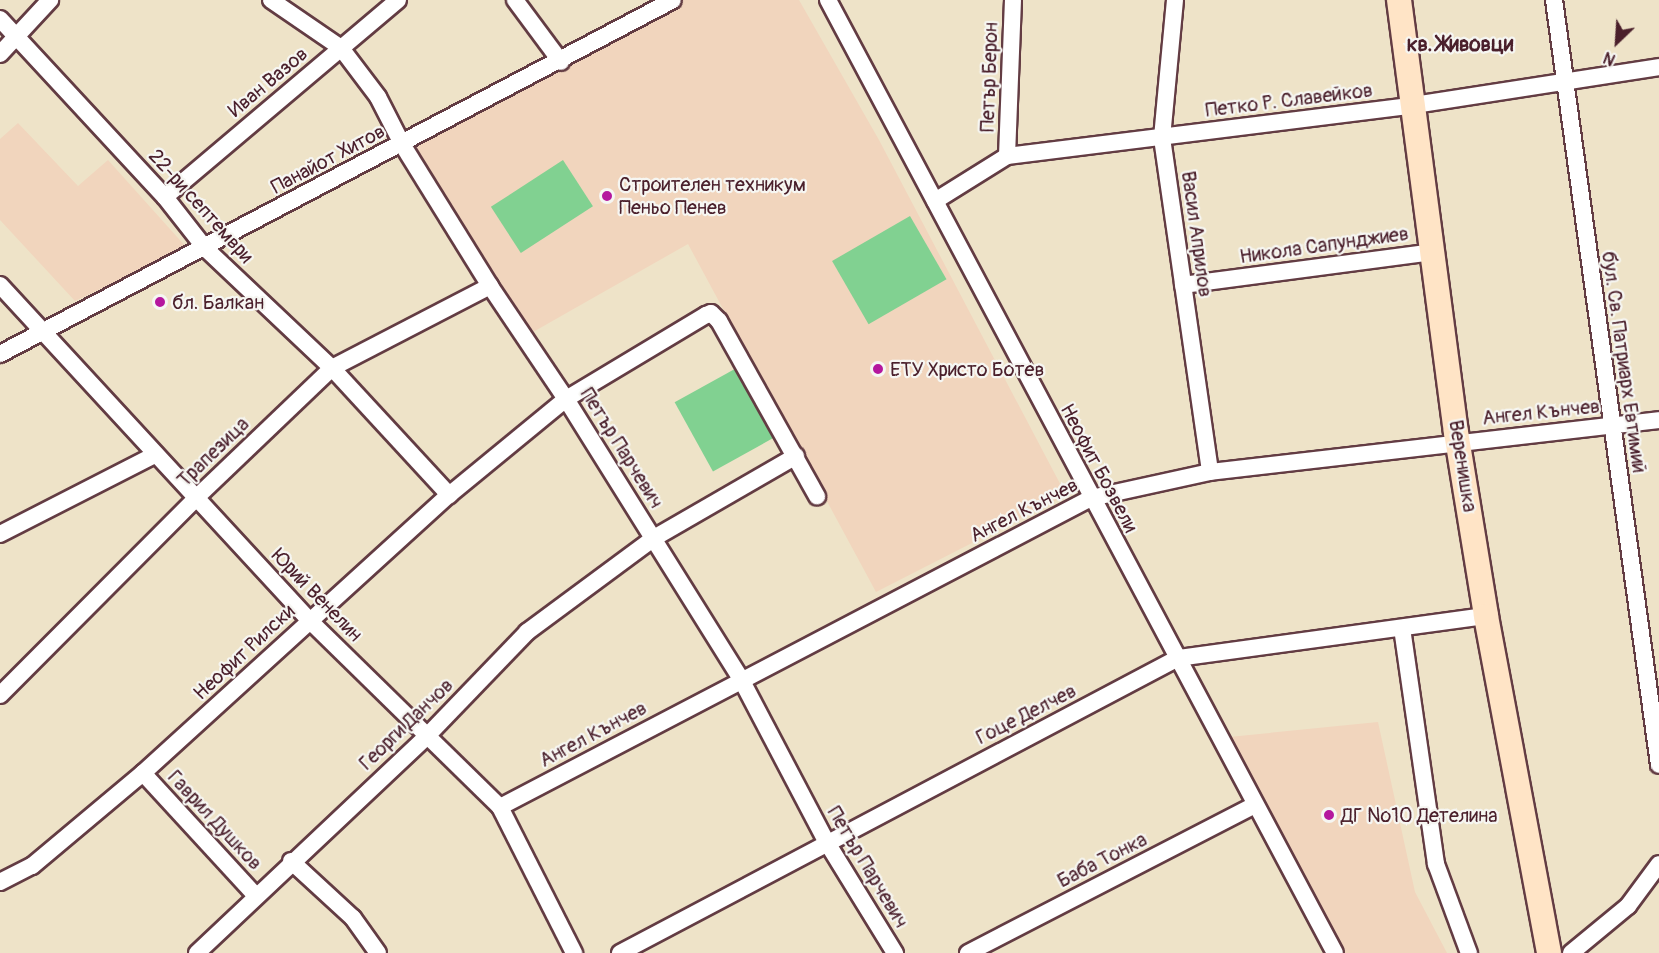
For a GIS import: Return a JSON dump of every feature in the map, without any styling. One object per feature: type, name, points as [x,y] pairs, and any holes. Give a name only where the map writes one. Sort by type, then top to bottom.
[{"type":"main road","name":"Веренишка","points":[[1399,0],[1486,616],[1549,953]]},
{"type":"main road","name":"Веренишка","points":[[1546,929],[1575,951]]},
{"type":"street","points":[[0,54],[50,0]]},
{"type":"street","name":"Иван Вазов","points":[[165,197],[398,0]]},
{"type":"street","points":[[515,0],[561,62]]},
{"type":"street","name":"Панайот Хитов","points":[[0,354],[561,62],[673,0]]},
{"type":"street","name":"Петър Берон","points":[[1006,156],[1013,0]]},
{"type":"street","name":"Васил Априлов","points":[[1175,0],[1162,138],[1210,472]]},
{"type":"street","name":"бул. Св. Патриарх Евтимий","points":[[1554,0],[1563,84],[1659,765]]},
{"type":"street","name":"Неофит Бозвели","points":[[829,1],[1090,498],[1335,953]]},
{"type":"street","name":"Петър Парчевич","points":[[278,2],[341,48],[378,97],[402,144],[490,286],[566,399],[742,681],[826,841],[896,953]]},
{"type":"street","name":"22-ри септември","points":[[0,19],[165,197],[205,248],[332,368],[449,495]]},
{"type":"street","name":"Петко Р. Славейков","points":[[935,201],[1006,156],[1414,105],[1563,84],[1659,67]]},
{"type":"street","name":"Никола Сапунджиев","points":[[1183,285],[1434,252]]},
{"type":"street","name":"Юрий Венелин","points":[[0,285],[41,333],[197,496],[309,620],[500,807],[574,953]]},
{"type":"street","name":"Трапезица","points":[[0,695],[197,496],[332,368],[490,286]]},
{"type":"street","name":"Неофит Рилски","points":[[0,882],[32,866],[143,773],[449,495],[566,399],[711,314],[719,321],[795,456]]},
{"type":"street","name":"Ангел Кънчев","points":[[500,807],[1090,498],[1210,472],[1659,420]]},
{"type":"street","points":[[0,534],[156,454]]},
{"type":"street","points":[[795,456],[817,496]]},
{"type":"street","name":"Георги Данчов","points":[[197,953],[291,861],[428,735],[527,632],[654,538],[795,456]]},
{"type":"street","name":"Гоце Делчев","points":[[620,953],[826,841],[1178,658],[1486,616]]},
{"type":"street","points":[[1402,628],[1436,864],[1469,953]]},
{"type":"street","name":"Гаврил Душков","points":[[143,773],[256,896]]},
{"type":"street","name":"Баба Тонка","points":[[969,953],[1255,805]]},
{"type":"street","points":[[291,861],[353,918],[378,953]]},
{"type":"street","points":[[1575,951],[1628,906],[1659,864]]},
{"type":"shaded area","points":[[682,0],[799,0],[879,140],[1066,495],[876,592],[688,244],[526,336],[410,149]]},
{"type":"shaded area","points":[[18,123],[78,186],[108,160],[187,248],[75,301],[0,220],[0,139]]},
{"type":"shaded area","name":"ДГ №10 Детелина","points":[[1378,722],[1415,892],[1447,953],[1332,953],[1219,738]]},
{"type":"green space","points":[[563,160],[593,206],[521,253],[491,207]]},
{"type":"green space","points":[[910,216],[946,279],[869,324],[832,261]]},
{"type":"green space","points":[[742,365],[780,434],[713,471],[675,402]]},
{"type":"place","name":"Строителен техникум Пеньо Пенев","points":[[607,196]]},
{"type":"place","name":"бл. Балкан","points":[[160,302]]},
{"type":"place","name":"ЕТУ Христо Ботев","points":[[878,369]]},
{"type":"place","name":"ДГ №10 Детелина","points":[[1329,815]]},
{"type":"district","name":"кв. Живовци","points":[[1460,45]]}]
